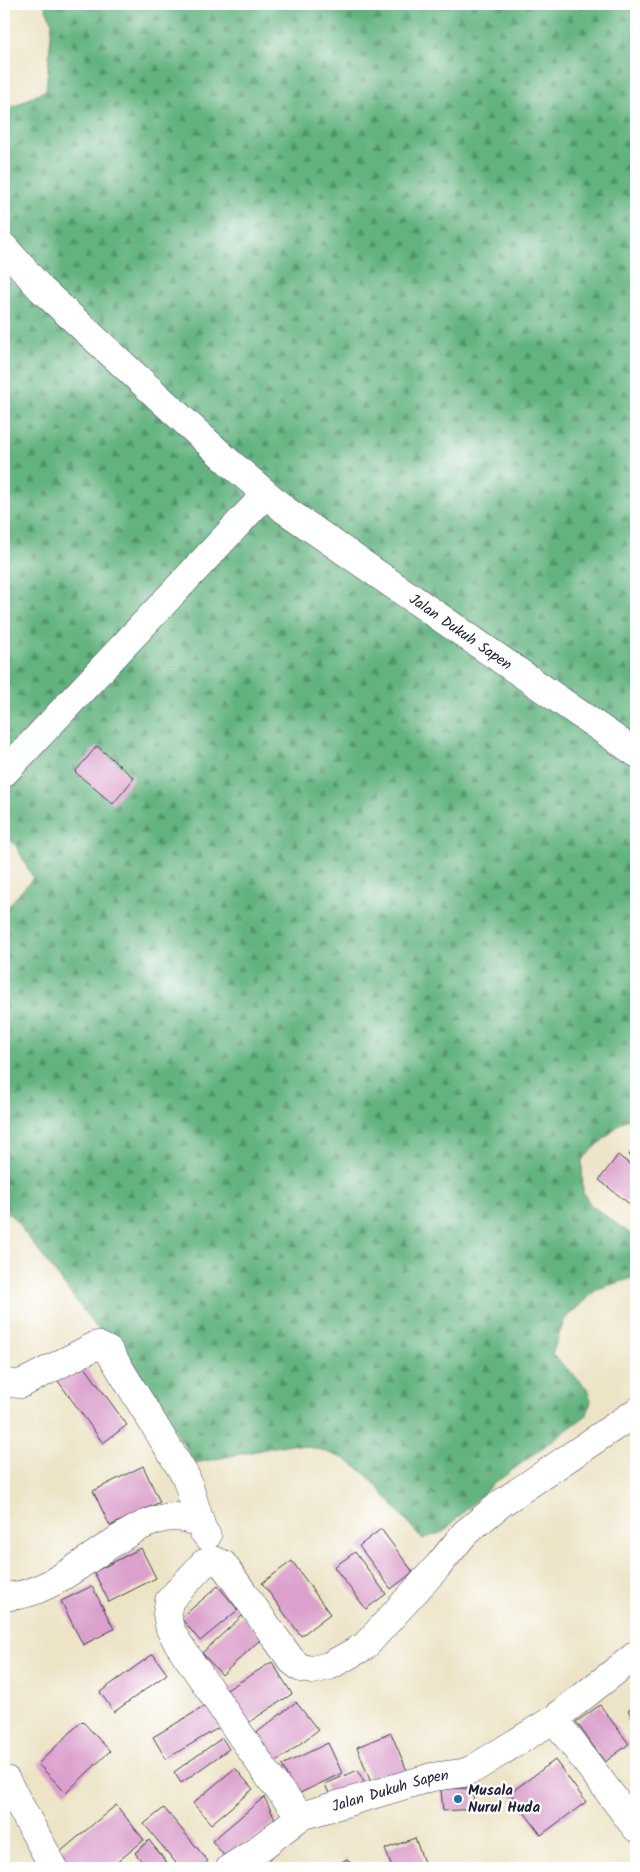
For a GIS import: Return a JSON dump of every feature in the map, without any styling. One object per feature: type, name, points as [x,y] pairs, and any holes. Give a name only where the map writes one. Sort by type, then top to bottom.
[{"type":"street","name":"Jalan Dukuh Sapen","points":[[4,247],[41,289],[275,502],[636,753]]},
{"type":"street","points":[[4,773],[275,502]]},
{"type":"street","points":[[4,1383],[20,1384],[96,1345],[109,1350],[186,1477],[204,1531]]},
{"type":"street","points":[[301,1816],[272,1782],[217,1703],[170,1629],[167,1614],[169,1601],[204,1562],[216,1561],[223,1564],[292,1661],[301,1668],[312,1670],[330,1666],[365,1646],[438,1566],[465,1533],[480,1520],[503,1502],[636,1412]]},
{"type":"street","points":[[4,1596],[15,1597],[44,1588],[138,1527],[160,1518],[181,1517],[197,1522],[210,1540],[216,1561]]},
{"type":"street","name":"Jalan Dukuh Sapen","points":[[230,1868],[262,1860],[301,1816],[432,1776],[463,1773],[490,1760],[554,1719],[636,1655]]},
{"type":"street","points":[[554,1719],[636,1828]]},
{"type":"street","points":[[6,1780],[54,1868]]},
{"type":"green space","points":[[44,4],[636,4],[636,1116],[622,1122],[582,1160],[583,1193],[591,1205],[636,1238],[636,1277],[597,1289],[565,1319],[552,1354],[587,1388],[591,1401],[587,1415],[492,1485],[443,1532],[422,1539],[368,1476],[345,1459],[318,1449],[291,1444],[195,1463],[135,1364],[118,1342],[95,1326],[13,1217],[4,1211],[4,911],[33,878],[15,844],[4,836],[4,111],[46,90],[52,23]]},
{"type":"building","points":[[97,746],[134,778],[113,804],[75,772]]},
{"type":"building","points":[[636,1145],[636,1161],[629,1155]]},
{"type":"building","points":[[618,1155],[636,1169],[636,1209],[599,1180]]},
{"type":"building","points":[[82,1363],[127,1425],[103,1443],[58,1381]]},
{"type":"building","points":[[143,1466],[160,1502],[110,1526],[93,1491]]},
{"type":"building","points":[[381,1529],[413,1572],[391,1589],[359,1546]]},
{"type":"building","points":[[141,1548],[156,1578],[109,1602],[94,1572]]},
{"type":"building","points":[[355,1552],[386,1594],[366,1609],[334,1567]]},
{"type":"building","points":[[292,1561],[330,1614],[301,1636],[262,1583]]},
{"type":"building","points":[[92,1586],[114,1629],[83,1645],[61,1601]]},
{"type":"building","points":[[218,1586],[238,1610],[200,1641],[181,1618]]},
{"type":"building","points":[[242,1616],[262,1638],[222,1675],[202,1653]]},
{"type":"building","points":[[153,1654],[167,1674],[114,1712],[100,1692]]},
{"type":"building","points":[[272,1662],[292,1694],[246,1724],[225,1691]]},
{"type":"building","points":[[296,1702],[318,1730],[271,1766],[250,1738]]},
{"type":"building","points":[[207,1705],[220,1727],[166,1759],[153,1737]]},
{"type":"building","points":[[600,1705],[629,1744],[605,1762],[576,1722]]},
{"type":"building","points":[[636,1705],[636,1726],[628,1710]]},
{"type":"building","points":[[82,1721],[110,1751],[66,1793],[38,1764]]},
{"type":"building","points":[[391,1733],[408,1773],[373,1788],[357,1747]]},
{"type":"building","points":[[222,1738],[229,1749],[181,1783],[174,1772]]},
{"type":"building","points":[[328,1743],[342,1773],[296,1795],[282,1765]]},
{"type":"building","points":[[555,1760],[586,1802],[541,1835],[510,1793]]},
{"type":"building","points":[[235,1768],[253,1789],[211,1824],[193,1803]]},
{"type":"building","points":[[358,1770],[366,1787],[332,1801],[325,1784]]},
{"type":"building","name":"Musala Nurul Huda","points":[[473,1788],[474,1809],[443,1811],[441,1789]]},
{"type":"building","points":[[264,1797],[276,1821],[227,1859],[212,1841]]},
{"type":"building","points":[[116,1805],[144,1840],[110,1868],[64,1868],[54,1857]]},
{"type":"building","points":[[164,1808],[208,1861],[200,1868],[180,1868],[144,1824]]},
{"type":"building","points":[[415,1838],[426,1868],[392,1868],[385,1849]]},
{"type":"building","points":[[149,1840],[171,1868],[147,1868],[135,1853]]},
{"type":"building","points":[[347,1859],[354,1868],[333,1868]]},
{"type":"place","name":"Musala Nurul Huda","points":[[458,1799]]}]
